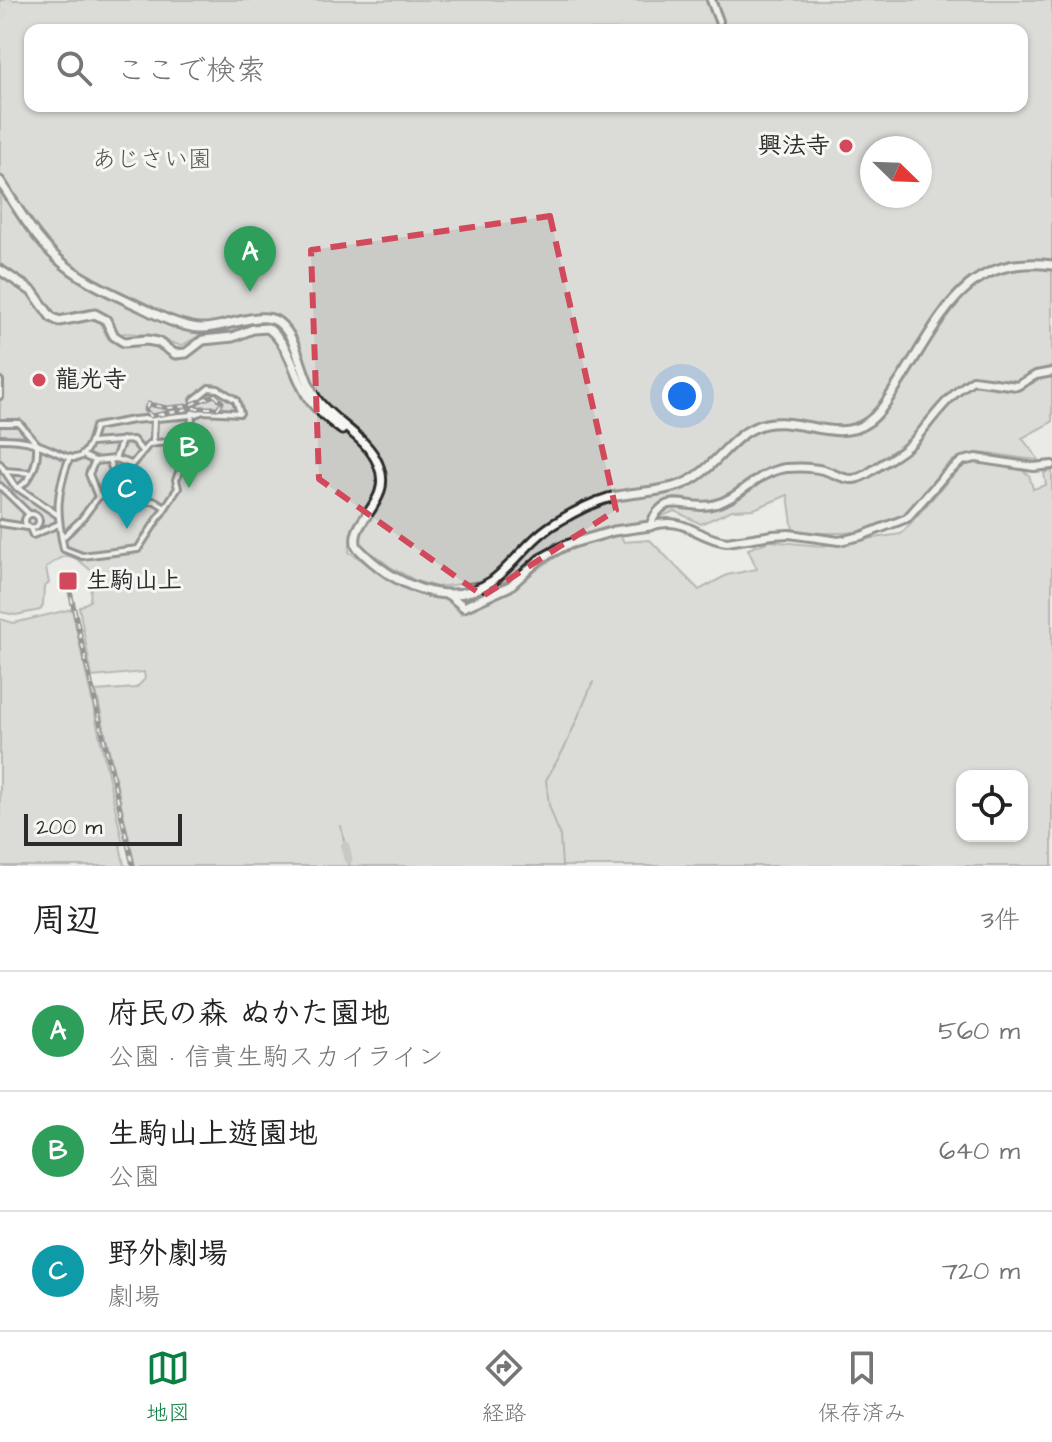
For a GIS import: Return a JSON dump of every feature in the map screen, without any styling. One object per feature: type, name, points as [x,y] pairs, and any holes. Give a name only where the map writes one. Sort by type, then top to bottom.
[{"type":"street","points":[[711,0],[719,21]]},
{"type":"street","points":[[0,181],[46,248],[61,262],[98,286],[150,311],[200,328],[268,318],[279,322],[295,349],[314,395],[370,450],[382,475],[379,499],[355,534],[357,547],[414,587],[448,594],[478,589],[494,579],[542,531],[593,504],[609,498],[679,485],[695,478],[756,427],[781,423],[849,430],[866,423],[887,400],[955,298],[972,281],[1005,265],[1031,262],[1052,265]]},
{"type":"street","points":[[0,270],[33,292],[51,317],[59,321],[95,314],[106,320],[114,336],[124,342],[158,342],[175,354],[186,353],[203,340],[233,337],[253,329],[268,328],[280,337],[289,352],[309,399],[334,424],[349,431]]},
{"type":"street","points":[[650,526],[660,506],[711,506],[723,502],[757,478],[784,468],[822,470],[855,480],[903,451],[942,405],[973,380],[1017,386],[1036,375],[1052,372]]},
{"type":"street","points":[[0,381],[0,396]]},
{"type":"street","points":[[0,439],[37,444],[69,459],[88,451],[95,427],[192,415],[203,411],[240,413],[236,400],[209,388],[194,400],[192,415],[190,445],[176,480],[178,488],[138,549],[82,556],[64,549],[58,515],[59,488],[69,459]]},
{"type":"street","points":[[153,443],[154,419]]},
{"type":"street","points":[[0,423],[19,423],[37,444],[38,456],[31,473],[24,485],[17,488]]},
{"type":"street","points":[[183,461],[174,450],[174,441],[179,435],[191,431]]},
{"type":"street","points":[[122,440],[112,460],[126,501],[159,501],[166,508]]},
{"type":"street","points":[[91,443],[133,440],[142,451]]},
{"type":"street","points":[[62,538],[81,520],[98,497],[119,486],[142,451],[153,443],[174,441]]},
{"type":"street","points":[[82,455],[95,461],[112,460],[132,465]]},
{"type":"street","points":[[448,594],[464,607],[510,586],[540,559],[566,545],[623,528],[664,522],[680,523],[718,541],[727,542],[789,534],[839,541],[907,518],[945,475],[962,461],[986,459],[1034,467],[1052,465]]},
{"type":"street","points":[[95,461],[89,474],[98,497]]},
{"type":"street","points":[[0,464],[17,488],[58,515]]},
{"type":"street","points":[[4,471],[31,473]]},
{"type":"street","points":[[0,486],[39,520],[37,526],[28,527],[0,523]]},
{"type":"street","points":[[29,514],[25,518],[33,535],[59,524]]},
{"type":"highlighted area","points":[[550,216],[616,510],[483,596],[319,479],[311,250]]},
{"type":"green space","name":"あじさい園","points":[[0,0],[1052,0],[1052,422],[1022,438],[1039,460],[984,454],[957,458],[943,469],[915,505],[888,523],[873,528],[842,533],[793,531],[788,495],[754,509],[732,510],[701,524],[675,511],[647,522],[555,543],[506,585],[483,581],[437,587],[416,581],[361,545],[360,537],[382,495],[384,472],[380,459],[365,439],[334,413],[317,393],[299,346],[282,321],[265,315],[234,319],[228,331],[200,335],[181,346],[151,335],[120,335],[111,320],[94,310],[61,315],[45,304],[28,281],[0,267]]},
{"type":"green space","points":[[0,274],[25,289],[47,319],[56,324],[97,318],[108,338],[119,346],[155,344],[177,360],[212,341],[234,340],[258,331],[270,334],[279,342],[312,408],[357,441],[375,463],[379,483],[374,504],[352,533],[349,552],[408,589],[433,598],[446,598],[461,614],[512,587],[562,553],[618,532],[624,542],[650,540],[699,590],[727,575],[757,569],[748,549],[770,541],[821,546],[901,534],[962,465],[984,460],[1016,466],[1029,475],[1033,489],[1046,485],[1044,473],[1052,470],[1052,866],[135,866],[96,691],[136,688],[145,679],[144,672],[92,677],[79,607],[90,601],[92,571],[71,556],[61,558],[46,568],[49,583],[44,587],[40,610],[16,615],[0,612]]},
{"type":"green space","points":[[72,609],[123,844],[120,845],[124,865],[129,866],[0,866],[0,619],[14,623]]},
{"type":"waterway","points":[[562,866],[560,836],[549,805],[546,780],[565,747],[593,682]]},
{"type":"waterway","points":[[341,826],[345,846]]},
{"type":"waterway","points":[[345,846],[348,859]]},
{"type":"waterway","points":[[348,859],[350,866]]},
{"type":"tunnel","points":[[0,17],[11,0]]},
{"type":"railway","points":[[215,395],[222,402],[218,408],[194,408],[151,416],[145,410],[148,404],[167,408],[187,406],[215,395]]},
{"type":"railway","points":[[66,574],[133,866]]},
{"type":"place","name":"興法寺","points":[[846,146]]},
{"type":"place","name":"府民の森 ぬかた園地","points":[[250,292]]},
{"type":"place","name":"龍光寺","points":[[39,380]]},
{"type":"place","name":"生駒山上遊園地","points":[[189,488]]},
{"type":"place","name":"野外劇場","points":[[127,529]]},
{"type":"place","name":"生駒山上","points":[[68,581]]}]
